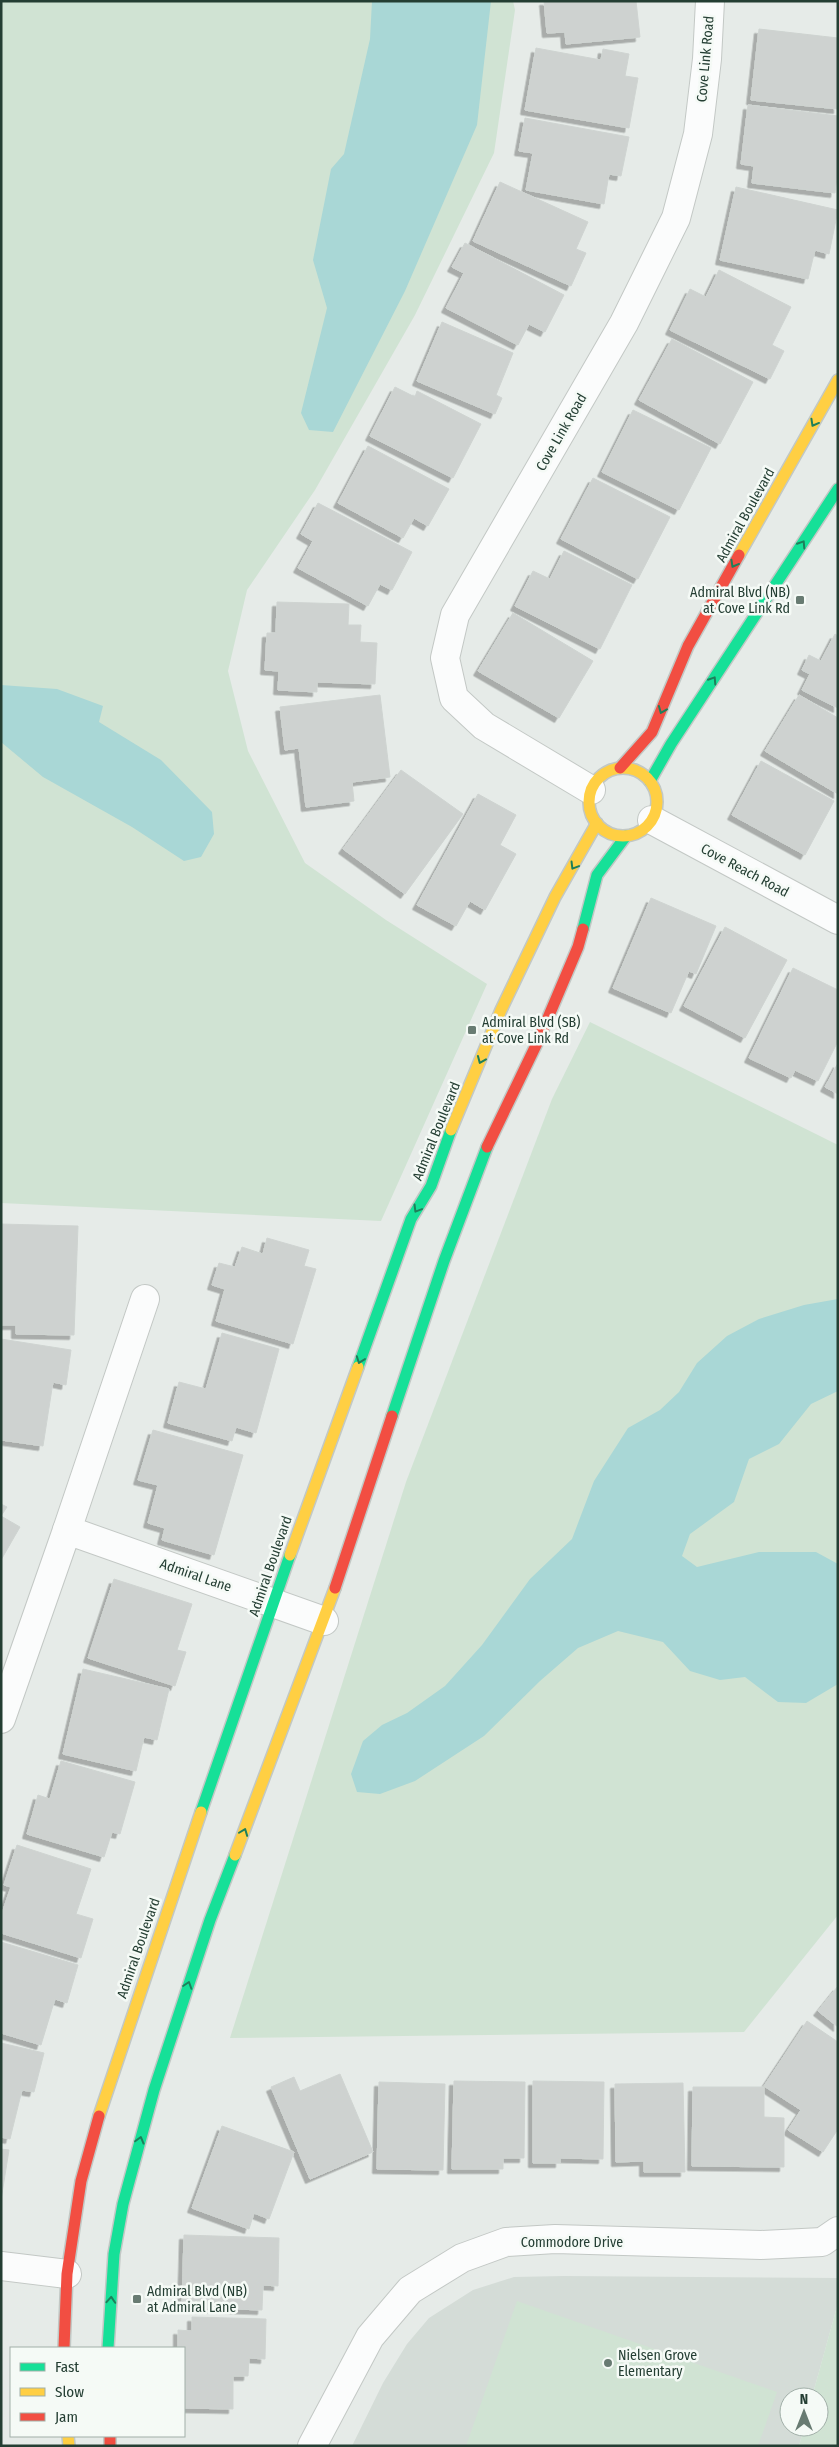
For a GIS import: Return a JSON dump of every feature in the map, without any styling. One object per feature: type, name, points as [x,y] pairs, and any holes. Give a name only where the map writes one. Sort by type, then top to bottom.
[{"type":"street","name":"Cove Link Road","points":[[591,790],[484,726],[454,698],[445,658],[455,615],[624,323],[676,218],[698,134],[708,59],[710,1]]},
{"type":"street","name":"Admiral Boulevard","points":[[620,768],[652,732],[688,646],[838,380]]},
{"type":"street","points":[[650,781],[671,744],[838,489]]},
{"type":"street","points":[[620,768],[642,773],[650,781],[657,799],[657,808],[652,820],[637,832],[626,836],[615,835],[597,823],[591,813],[589,802],[591,790],[602,774],[620,768]]},
{"type":"street","name":"Cove Reach Road","points":[[652,820],[838,920]]},
{"type":"street","name":"Admiral Boulevard","points":[[64,2347],[67,2274],[81,2181],[103,2100],[273,1601],[411,1219],[431,1186],[444,1148],[501,1010],[555,896],[576,863],[597,823]]},
{"type":"street","points":[[108,2347],[114,2254],[123,2204],[154,2090],[210,1920],[324,1621],[441,1270],[480,1161],[539,1039],[578,947],[597,875],[626,836]]},
{"type":"street","points":[[1,1719],[145,1299]]},
{"type":"street","name":"Admiral Lane","points":[[67,1530],[273,1601],[324,1621]]},
{"type":"street","name":"Commodore Drive","points":[[312,2446],[370,2337],[410,2290],[462,2258],[506,2242],[555,2239],[761,2245],[822,2242],[838,2231]]},
{"type":"street","points":[[1,2266],[67,2274]]},
{"type":"shaded area","name":"Nielsen Grove Elementary","points":[[514,2277],[838,2278],[838,2303],[815,2387],[779,2387],[779,2437],[801,2437],[799,2446],[352,2446],[383,2383],[407,2344],[429,2318],[473,2290]]},
{"type":"green space","points":[[1,1],[513,1],[515,10],[494,153],[415,315],[315,490],[247,590],[228,671],[248,751],[305,863],[386,920],[487,984],[381,1221],[1,1203]]},
{"type":"green space","points":[[590,1022],[838,1145],[838,1915],[744,2032],[230,2038],[406,1482],[552,1099]]},
{"type":"green space","points":[[517,2301],[777,2392],[758,2446],[466,2446]]},
{"type":"green space","points":[[838,2303],[838,2446],[799,2446],[801,2437],[829,2437],[829,2387],[815,2387]]},
{"type":"water","points":[[372,1],[491,1],[477,125],[405,291],[333,432],[309,430],[301,413],[327,308],[313,260],[331,169],[344,154],[370,39]]},
{"type":"water","points":[[1,685],[57,689],[103,706],[99,722],[161,760],[212,812],[214,834],[201,857],[184,861],[132,827],[43,777],[1,742]]},
{"type":"water","points":[[838,1299],[838,1391],[811,1404],[779,1444],[749,1459],[734,1502],[690,1534],[682,1556],[697,1567],[759,1552],[816,1552],[838,1564],[838,1684],[806,1703],[778,1702],[745,1677],[720,1680],[690,1671],[663,1642],[618,1631],[578,1648],[540,1681],[484,1736],[415,1781],[380,1794],[357,1792],[351,1774],[363,1741],[382,1725],[407,1713],[445,1686],[482,1645],[530,1579],[572,1539],[594,1481],[628,1428],[660,1410],[679,1392],[697,1363],[727,1336],[759,1319],[804,1305]]},
{"type":"building","points":[[544,1],[636,1],[640,37],[566,44],[565,32],[547,33]]},
{"type":"building","points":[[759,29],[838,38],[838,109],[751,100]]},
{"type":"building","points":[[536,48],[601,60],[603,49],[629,54],[625,76],[638,78],[629,128],[525,110]]},
{"type":"building","points":[[748,105],[838,116],[838,170],[835,193],[752,183],[754,166],[741,164]]},
{"type":"building","points":[[525,118],[629,137],[621,176],[609,174],[604,204],[526,190],[533,153],[519,151]]},
{"type":"building","points":[[500,182],[588,222],[576,249],[586,253],[571,286],[473,241]]},
{"type":"building","points":[[736,187],[838,210],[829,254],[815,250],[808,279],[720,260]]},
{"type":"building","points":[[465,243],[564,295],[545,332],[529,324],[518,345],[446,308],[464,273],[452,267]]},
{"type":"building","points":[[719,270],[791,307],[772,345],[784,351],[770,379],[670,330],[690,289],[706,297]]},
{"type":"building","points":[[442,322],[513,353],[496,395],[502,398],[495,414],[417,381]]},
{"type":"building","points":[[672,339],[753,382],[720,444],[639,400]]},
{"type":"building","points":[[395,387],[415,397],[417,391],[481,424],[453,478],[370,436]]},
{"type":"building","points":[[633,410],[711,448],[679,510],[602,472]]},
{"type":"building","points":[[368,446],[449,489],[428,526],[414,518],[403,538],[338,503]]},
{"type":"building","points":[[593,478],[670,517],[638,579],[561,539]]},
{"type":"building","points":[[318,503],[412,552],[392,590],[380,584],[368,606],[298,568],[313,541],[301,534]]},
{"type":"building","points":[[564,551],[632,585],[600,649],[515,606],[533,571],[550,579]]},
{"type":"building","points":[[277,602],[349,604],[348,625],[361,625],[360,642],[377,643],[375,684],[317,682],[317,692],[278,690],[279,671],[265,670],[267,633],[276,633]]},
{"type":"building","points":[[513,613],[593,661],[559,718],[478,671]]},
{"type":"building","points":[[835,634],[838,636],[838,708],[802,690],[810,674],[802,670],[809,655],[821,661]]},
{"type":"building","points":[[380,695],[390,777],[352,782],[354,801],[306,807],[299,748],[285,750],[280,707]]},
{"type":"building","points":[[799,695],[838,718],[838,794],[765,751]]},
{"type":"building","points":[[761,761],[834,801],[805,855],[732,815]]},
{"type":"building","points":[[401,770],[463,814],[405,894],[343,849]]},
{"type":"building","points":[[478,794],[516,815],[500,845],[516,854],[485,910],[470,901],[456,926],[417,905]]},
{"type":"building","points":[[651,898],[716,926],[696,974],[689,971],[671,1013],[613,988]]},
{"type":"building","points":[[725,927],[787,960],[745,1038],[684,1006]]},
{"type":"building","points":[[793,968],[838,990],[838,1041],[818,1081],[795,1070],[791,1078],[749,1058]]},
{"type":"building","points":[[838,1063],[838,1094],[825,1087]]},
{"type":"building","points":[[1,1224],[78,1226],[74,1335],[16,1334],[16,1325],[1,1325]]},
{"type":"building","points":[[267,1238],[309,1250],[304,1266],[316,1269],[293,1344],[216,1321],[225,1289],[212,1285],[219,1263],[235,1267],[242,1247],[263,1254]]},
{"type":"building","points":[[222,1333],[279,1349],[256,1433],[236,1427],[232,1441],[168,1423],[179,1382],[206,1389]]},
{"type":"building","points":[[1,1339],[71,1350],[66,1385],[53,1382],[43,1446],[1,1440]]},
{"type":"building","points":[[153,1430],[243,1455],[214,1555],[162,1540],[165,1528],[148,1523],[158,1485],[138,1480]]},
{"type":"building","points":[[1,1504],[7,1507],[1,1516]]},
{"type":"building","points":[[1,1516],[20,1527],[1,1560]]},
{"type":"building","points":[[114,1579],[192,1604],[177,1650],[186,1652],[175,1686],[88,1658]]},
{"type":"building","points":[[83,1669],[169,1689],[157,1740],[144,1737],[136,1771],[63,1754]]},
{"type":"building","points":[[61,1761],[135,1782],[120,1834],[112,1832],[104,1857],[27,1834],[38,1795],[50,1799]]},
{"type":"building","points":[[17,1845],[91,1869],[76,1914],[93,1919],[81,1958],[1,1933],[1,1916],[11,1887],[4,1885]]},
{"type":"building","points":[[1,1942],[78,1965],[67,2003],[55,1999],[41,2045],[1,2033]]},
{"type":"building","points":[[838,1986],[838,2027],[818,2011]]},
{"type":"building","points":[[807,2021],[838,2042],[838,2129],[823,2152],[788,2130],[801,2110],[764,2086]]},
{"type":"building","points":[[1,2043],[44,2053],[34,2092],[22,2090],[10,2139],[1,2137]]},
{"type":"building","points":[[340,2074],[373,2152],[310,2179],[271,2087],[294,2077],[300,2091]]},
{"type":"building","points":[[454,2081],[525,2082],[524,2158],[503,2158],[503,2169],[452,2169]]},
{"type":"building","points":[[533,2081],[604,2082],[603,2159],[560,2158],[560,2163],[533,2163]]},
{"type":"building","points":[[379,2082],[445,2084],[443,2170],[377,2169]]},
{"type":"building","points":[[683,2083],[685,2172],[644,2172],[644,2161],[616,2162],[615,2084]]},
{"type":"building","points":[[693,2087],[764,2087],[764,2117],[784,2118],[784,2167],[692,2166]]},
{"type":"building","points":[[222,2126],[294,2152],[269,2219],[254,2213],[249,2229],[192,2208]]},
{"type":"building","points":[[1,2149],[9,2150],[1,2200]]},
{"type":"building","points":[[184,2235],[279,2238],[278,2286],[263,2285],[262,2310],[182,2307]]},
{"type":"building","points":[[192,2317],[266,2319],[265,2359],[249,2358],[248,2376],[233,2376],[233,2409],[185,2408],[185,2347],[178,2347],[178,2330],[192,2331]]},
{"type":"traffic: fast","points":[[650,781],[671,744],[838,489]]},
{"type":"traffic: fast","points":[[583,929],[597,875],[626,836]]},
{"type":"traffic: fast","points":[[358,1367],[411,1219],[431,1186],[451,1130]]},
{"type":"traffic: fast","points":[[392,1416],[444,1261],[487,1147]]},
{"type":"traffic: fast","points":[[201,1812],[290,1555]]},
{"type":"traffic: fast","points":[[108,2347],[114,2254],[123,2204],[154,2090],[210,1920],[235,1855]]},
{"type":"traffic: slow","points":[[739,555],[838,380]]},
{"type":"traffic: slow","points":[[623,768],[636,771],[647,778],[654,789],[657,802],[654,815],[647,826],[636,833],[623,836],[610,833],[599,826],[592,815],[589,802],[592,789],[599,778],[610,771],[623,768]]},
{"type":"traffic: slow","points":[[451,1130],[501,1010],[555,897],[597,823]]},
{"type":"traffic: slow","points":[[290,1555],[358,1367]]},
{"type":"traffic: slow","points":[[235,1855],[335,1588]]},
{"type":"traffic: slow","points":[[99,2116],[201,1812]]},
{"type":"traffic: slow","points":[[68,2437],[69,2446]]},
{"type":"traffic: jam","points":[[620,768],[652,732],[688,646],[739,555]]},
{"type":"traffic: jam","points":[[487,1147],[539,1039],[578,947],[583,929]]},
{"type":"traffic: jam","points":[[335,1588],[392,1416]]},
{"type":"traffic: jam","points":[[64,2347],[67,2274],[81,2181],[99,2116]]},
{"type":"traffic: jam","points":[[110,2437],[110,2446]]},
{"type":"place","name":"Admiral Blvd (NB) at Cove Link Rd","points":[[800,600]]},
{"type":"place","name":"Admiral Blvd (SB) at Cove Link Rd","points":[[472,1030]]},
{"type":"place","name":"Admiral Blvd (NB) at Admiral Lane","points":[[137,2299]]},
{"type":"place","name":"Nielsen Grove Elementary","points":[[608,2363]]}]
